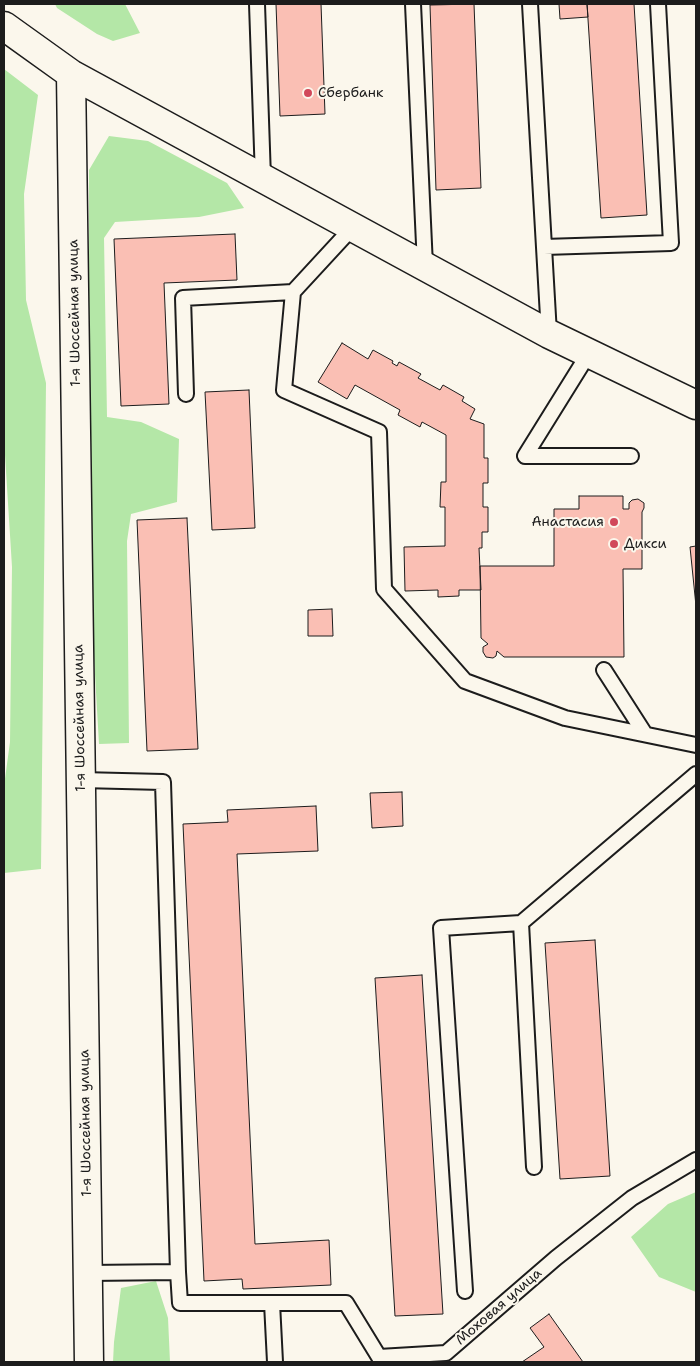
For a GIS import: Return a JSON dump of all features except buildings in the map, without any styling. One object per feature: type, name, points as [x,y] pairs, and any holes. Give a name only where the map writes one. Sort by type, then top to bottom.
[{"type":"street","points":[[4,26],[71,74],[549,334],[696,404]]},
{"type":"street","name":"1-я Шоссейная улица","points":[[71,74],[89,1362]]},
{"type":"lane","points":[[257,4],[263,178]]},
{"type":"lane","points":[[413,4],[425,266]]},
{"type":"lane","points":[[530,4],[549,334]]},
{"type":"lane","points":[[544,247],[671,243],[658,4]]},
{"type":"lane","points":[[353,227],[292,292],[284,390],[378,432],[384,589],[464,681],[565,718],[696,745]]},
{"type":"lane","points":[[186,394],[183,298],[292,292]]},
{"type":"lane","points":[[589,353],[525,456],[631,456]]},
{"type":"lane","points":[[604,670],[645,734]]},
{"type":"lane","points":[[464,1292],[441,928],[521,923],[696,774]]},
{"type":"lane","points":[[81,780],[163,782],[178,1272],[88,1273]]},
{"type":"lane","points":[[521,923],[534,1167]]},
{"type":"lane","name":"Моховая улица","points":[[178,1272],[180,1303],[346,1303],[379,1357],[446,1353],[556,1258],[632,1198],[696,1160]]},
{"type":"lane","points":[[272,1303],[275,1362]]},
{"type":"green space","points":[[55,4],[125,4],[140,33],[113,41],[97,34],[57,8]]},
{"type":"green space","points":[[4,69],[38,95],[24,194],[26,300],[46,383],[41,869],[4,873],[4,786],[10,742],[12,567],[4,439]]},
{"type":"green space","points":[[109,136],[148,141],[227,183],[244,208],[199,217],[115,222],[104,238],[107,417],[141,422],[179,439],[177,502],[131,514],[127,541],[129,743],[99,744],[93,640],[89,427],[89,170]]},
{"type":"green space","points":[[696,1192],[696,1292],[659,1277],[631,1237],[668,1204]]},
{"type":"green space","points":[[156,1281],[168,1318],[170,1362],[113,1362],[121,1288]]},
{"type":"place","name":"Сбербанк","points":[[308,93]]},
{"type":"place","name":"Анастасия","points":[[614,522]]},
{"type":"place","name":"Дикси","points":[[614,544]]}]
